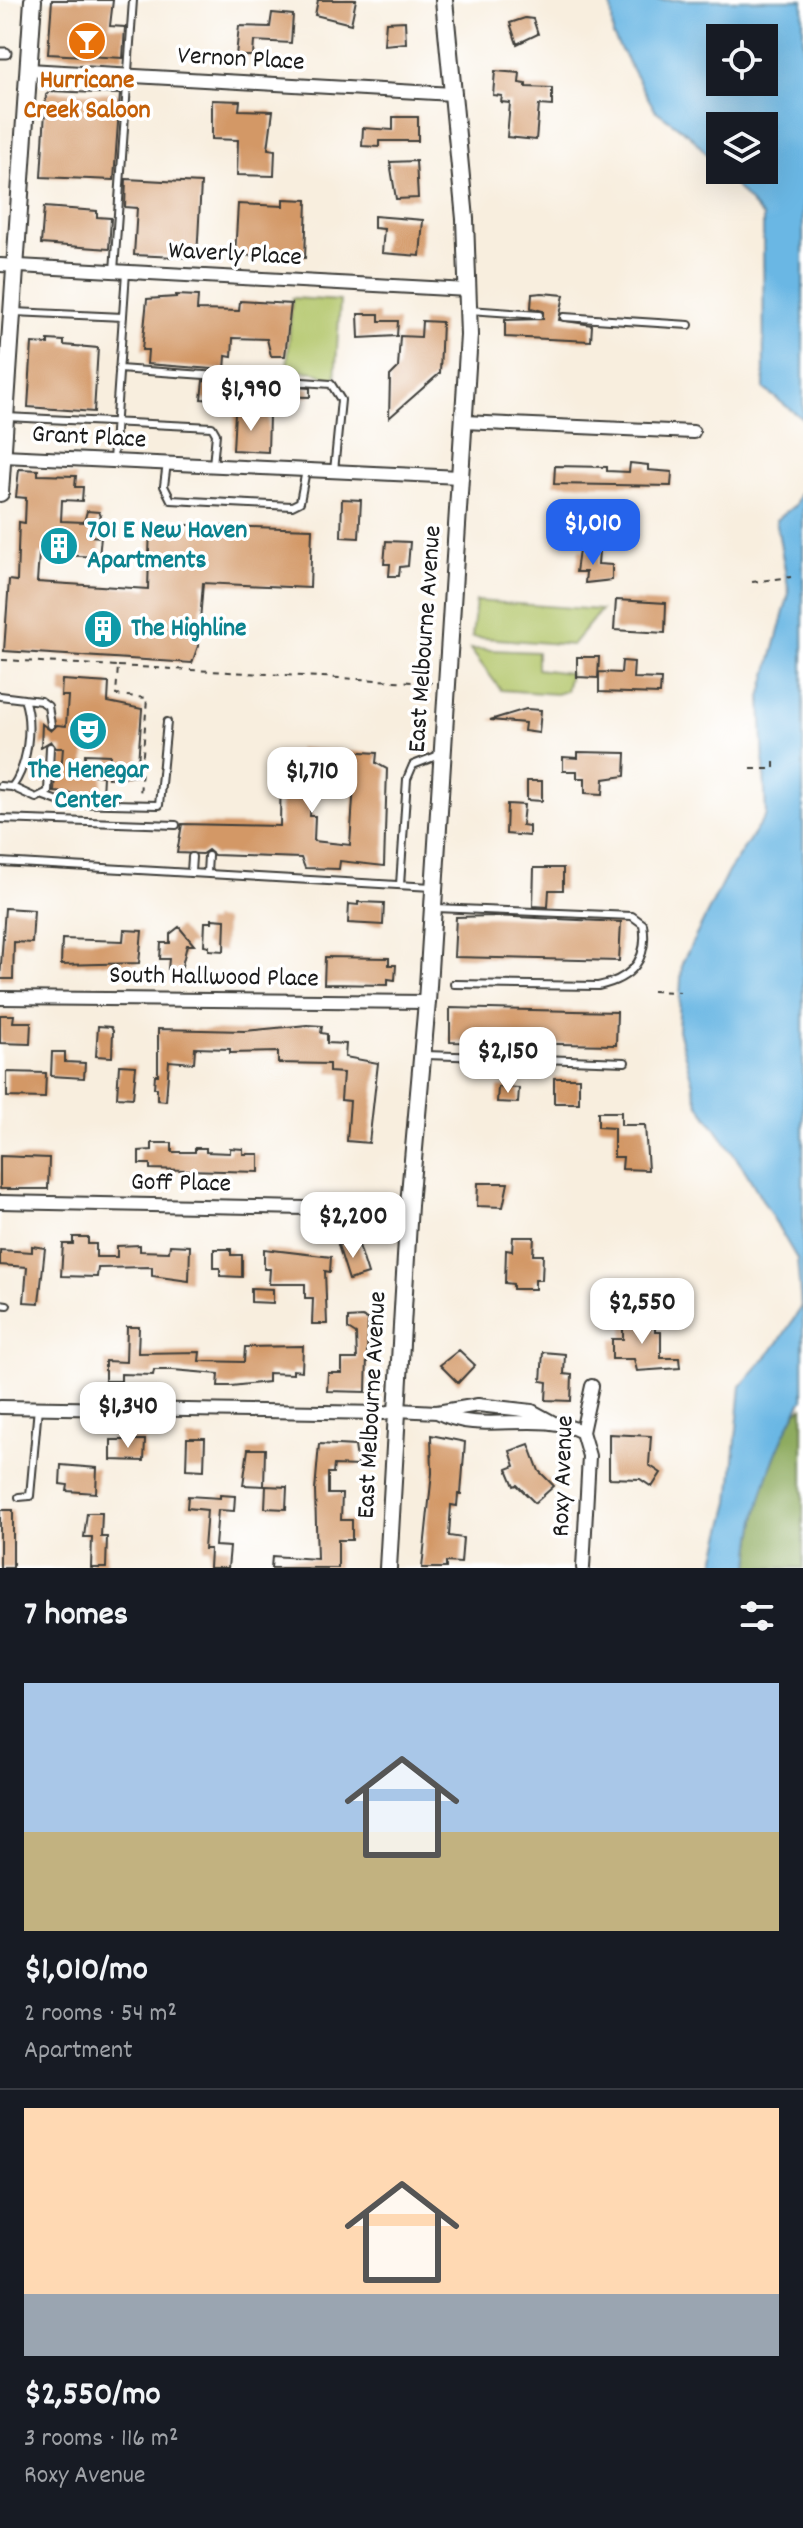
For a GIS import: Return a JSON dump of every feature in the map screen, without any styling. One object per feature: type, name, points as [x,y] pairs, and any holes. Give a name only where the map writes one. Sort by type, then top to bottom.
[{"type":"street","points":[[0,493],[18,266],[33,0]]},
{"type":"street","name":"East Melbourne Avenue","points":[[388,1568],[409,1205],[427,1002],[443,754],[469,310],[465,219],[444,0]]},
{"type":"street","name":"Vernon Place","points":[[28,70],[453,94]]},
{"type":"street","name":"Waverly Place","points":[[0,265],[468,290]]},
{"type":"street","points":[[464,422],[693,432]]},
{"type":"street","name":"Grant Place","points":[[3,456],[460,477]]},
{"type":"street","name":"South Hallwood Place","points":[[0,998],[427,1002]]},
{"type":"street","name":"Goff Place","points":[[0,1202],[355,1209],[409,1205]]},
{"type":"street","name":"Roxy Avenue","points":[[583,1568],[589,1456],[582,1432],[592,1386]]},
{"type":"street","points":[[0,1407],[384,1413],[397,1410],[437,1412],[448,1418],[485,1422],[567,1424],[582,1432]]},
{"type":"lane","points":[[113,461],[123,317],[120,271],[133,0]]},
{"type":"lane","points":[[469,310],[539,315]]},
{"type":"lane","points":[[14,312],[123,317]]},
{"type":"lane","points":[[564,317],[689,325]]},
{"type":"lane","points":[[119,369],[331,384],[341,400],[334,471]]},
{"type":"lane","points":[[6,417],[212,427],[216,434],[213,465]]},
{"type":"lane","points":[[167,463],[164,486],[171,500],[277,505],[300,502],[306,470]]},
{"type":"lane","points":[[0,696],[41,701],[48,706],[51,725]]},
{"type":"lane","points":[[12,787],[21,775],[27,734],[28,710],[24,699]]},
{"type":"lane","points":[[44,796],[63,803],[159,805],[167,722]]},
{"type":"lane","points":[[0,786],[12,787],[36,798],[44,796],[48,792],[50,747]]},
{"type":"lane","points":[[400,885],[407,779],[413,765],[443,754]]},
{"type":"lane","points":[[0,819],[176,825]]},
{"type":"lane","points":[[207,873],[208,856]]},
{"type":"lane","points":[[191,872],[192,857]]},
{"type":"lane","points":[[0,862],[434,887]]},
{"type":"lane","points":[[433,908],[632,916],[643,924],[646,943],[637,968],[617,982],[598,986],[454,984]]},
{"type":"lane","points":[[422,1055],[625,1062]]},
{"type":"lane","points":[[19,1497],[30,1496],[38,1407]]},
{"type":"path","points":[[752,582],[791,577]]},
{"type":"path","points":[[2,660],[433,683]]},
{"type":"path","points":[[118,666],[116,695],[147,698],[140,805]]},
{"type":"path","points":[[751,769],[774,769],[774,761]]},
{"type":"path","points":[[652,991],[680,992]]},
{"type":"green space","points":[[292,298],[340,301],[335,382],[315,372],[287,370]]},
{"type":"green space","points":[[476,601],[601,610],[572,645],[472,637]]},
{"type":"green space","points":[[470,649],[537,652],[537,669],[570,673],[566,691],[556,694],[501,690]]},
{"type":"green space","points":[[803,1407],[803,1568],[750,1568],[764,1481],[781,1436],[791,1418]]},
{"type":"water","points":[[611,0],[803,0],[803,419],[764,389],[763,217],[734,184],[778,184],[778,112],[706,112],[706,153],[691,136],[655,110],[613,36]]},
{"type":"water","points":[[803,486],[803,1399],[782,1439],[766,1480],[755,1523],[750,1568],[713,1568],[730,1502],[741,1386],[778,1343],[801,1308],[797,1259],[746,1172],[698,1103],[678,1030],[682,963],[728,872],[766,815],[761,697],[789,593],[776,520],[795,505]]},
{"type":"building","name":"Hurricane Creek Saloon","points":[[52,0],[113,0],[110,26],[125,27],[123,58],[48,54]]},
{"type":"building","points":[[318,0],[356,0],[351,24],[315,15]]},
{"type":"building","points":[[272,13],[293,15],[291,43],[254,41],[253,56],[236,56],[239,26],[270,27]]},
{"type":"building","points":[[533,19],[538,34],[517,44],[510,23]]},
{"type":"building","points":[[405,21],[406,43],[384,45],[386,22]]},
{"type":"building","points":[[495,71],[520,73],[519,83],[526,84],[526,87],[552,88],[552,106],[539,105],[536,140],[507,137],[510,103],[501,102],[502,96],[493,95]]},
{"type":"building","points":[[51,91],[120,94],[114,180],[41,177],[46,95]]},
{"type":"building","points":[[212,100],[240,101],[239,110],[273,111],[268,149],[275,150],[274,176],[237,175],[238,140],[212,139]]},
{"type":"building","points":[[393,117],[418,117],[418,141],[379,141],[379,147],[362,146],[363,128],[393,130]]},
{"type":"building","points":[[416,161],[418,198],[396,199],[390,162]]},
{"type":"building","points":[[126,179],[201,183],[197,258],[134,255],[137,208],[125,207]]},
{"type":"building","points":[[283,199],[307,200],[305,258],[235,255],[238,204],[283,206]]},
{"type":"building","points":[[44,207],[97,211],[97,217],[111,218],[109,249],[41,244]]},
{"type":"building","points":[[374,216],[423,220],[420,256],[382,253],[384,229],[374,228]]},
{"type":"building","points":[[532,294],[564,295],[559,320],[592,325],[591,341],[505,337],[505,320],[543,319],[543,311],[531,308]]},
{"type":"building","points":[[198,296],[197,310],[239,311],[240,301],[291,304],[285,356],[271,356],[267,339],[233,338],[232,357],[226,356],[225,370],[147,364],[148,350],[142,350],[147,299]]},
{"type":"building","points":[[358,314],[379,314],[379,321],[398,321],[397,336],[359,338]]},
{"type":"building","points":[[422,321],[442,322],[440,373],[389,418],[390,376],[398,368],[400,336],[421,337]]},
{"type":"building","points":[[48,340],[64,341],[64,345],[98,348],[94,412],[28,407],[32,343],[48,344]]},
{"type":"building","points":[[203,381],[230,383],[228,401],[201,399]]},
{"type":"building","points":[[267,385],[310,388],[310,397],[267,396]]},
{"type":"building","points":[[235,413],[269,415],[268,452],[233,450]]},
{"type":"building","points":[[630,463],[648,465],[648,470],[672,472],[671,486],[554,484],[555,466],[607,467],[607,471],[629,472]]},
{"type":"building","points":[[19,469],[38,470],[38,475],[76,476],[75,487],[83,487],[82,501],[62,500],[61,521],[84,522],[87,511],[99,512],[101,516],[89,536],[101,537],[99,557],[39,554],[37,582],[148,589],[150,525],[195,525],[312,529],[310,588],[203,583],[198,646],[192,663],[4,651],[9,580],[17,581],[19,522],[25,523],[26,498],[16,497]]},
{"type":"building","points":[[342,499],[361,500],[359,538],[341,537]]},
{"type":"building","points":[[386,541],[410,542],[408,566],[400,567],[399,576],[389,576],[390,564],[384,564]]},
{"type":"building","points":[[579,550],[599,551],[598,564],[612,565],[612,580],[585,583],[586,572],[576,572]]},
{"type":"building","points":[[616,600],[666,603],[665,633],[614,630]]},
{"type":"building","points":[[577,657],[599,657],[598,678],[577,677]]},
{"type":"building","points":[[622,661],[634,662],[633,678],[661,679],[660,694],[599,692],[599,672],[621,673]]},
{"type":"building","points":[[62,680],[109,683],[108,702],[142,709],[137,776],[108,778],[110,755],[85,754],[84,774],[103,776],[102,796],[54,792],[55,772],[61,773],[63,748],[56,748],[51,741],[41,747],[42,724],[51,731],[57,725],[66,726],[68,696],[61,696]]},
{"type":"building","points":[[526,709],[541,710],[539,733],[524,731],[525,723],[490,720]]},
{"type":"building","points":[[299,748],[377,753],[376,763],[387,769],[384,866],[340,861],[339,869],[305,868],[301,858],[214,855],[208,850],[202,854],[177,853],[182,824],[280,826],[281,761],[298,762]],"holes":[[[312,783],[354,783],[350,845],[314,841],[315,816],[310,816]]]},
{"type":"building","points":[[578,752],[626,753],[625,776],[604,779],[603,794],[585,793],[585,778],[577,778],[577,771],[563,771],[563,757],[578,758]]},
{"type":"building","points":[[527,781],[542,781],[542,801],[527,800]]},
{"type":"building","points":[[507,804],[524,805],[522,825],[529,826],[529,836],[506,834]]},
{"type":"building","points":[[534,868],[563,868],[563,890],[549,890],[548,907],[533,906]]},
{"type":"building","points":[[358,902],[384,903],[383,925],[348,923],[349,904],[358,905]]},
{"type":"building","points":[[5,908],[34,910],[32,943],[14,942],[13,979],[0,979]]},
{"type":"building","points":[[456,917],[621,922],[619,961],[454,957]]},
{"type":"building","points":[[212,919],[225,920],[224,951],[209,950],[209,946],[204,945],[205,922],[212,922]]},
{"type":"building","points":[[179,927],[194,945],[187,945],[181,970],[168,969],[169,959],[160,959],[161,943],[170,943],[170,934]]},
{"type":"building","points":[[124,930],[142,931],[139,963],[61,965],[62,939],[123,941]]},
{"type":"building","points":[[325,957],[389,958],[389,965],[396,965],[395,980],[388,979],[388,985],[324,984]]},
{"type":"building","points":[[450,1008],[617,1012],[616,1045],[450,1042]]},
{"type":"building","points":[[0,1015],[14,1015],[13,1022],[31,1022],[30,1044],[0,1043]]},
{"type":"building","points":[[98,1026],[111,1027],[113,1031],[112,1057],[96,1056]]},
{"type":"building","points":[[322,1026],[321,1033],[327,1034],[327,1043],[346,1044],[345,1057],[378,1063],[369,1143],[347,1141],[350,1101],[341,1100],[343,1073],[329,1072],[329,1064],[278,1063],[278,1052],[230,1053],[230,1049],[195,1048],[194,1063],[169,1061],[166,1101],[157,1100],[157,1088],[154,1088],[155,1075],[158,1075],[158,1029],[245,1031]]},
{"type":"building","points":[[52,1052],[65,1052],[65,1062],[85,1063],[84,1078],[51,1076]]},
{"type":"building","points":[[119,1065],[136,1066],[133,1098],[117,1097]]},
{"type":"building","points":[[7,1072],[46,1073],[45,1098],[7,1097]]},
{"type":"building","points":[[554,1078],[579,1078],[579,1103],[554,1103]]},
{"type":"building","points":[[498,1087],[519,1088],[518,1103],[497,1102]]},
{"type":"building","points":[[598,1112],[621,1112],[621,1125],[645,1125],[648,1170],[622,1169],[623,1157],[614,1157],[614,1128],[598,1127]]},
{"type":"building","points":[[152,1143],[172,1143],[172,1152],[195,1152],[195,1148],[206,1148],[206,1152],[230,1153],[230,1148],[243,1149],[243,1154],[259,1154],[259,1172],[150,1169],[150,1164],[139,1164],[139,1151],[152,1150]]},
{"type":"building","points":[[0,1156],[49,1158],[48,1189],[0,1189]]},
{"type":"building","points":[[478,1183],[508,1183],[503,1207],[477,1206]]},
{"type":"building","points":[[73,1237],[88,1237],[88,1244],[96,1244],[96,1257],[117,1257],[117,1246],[140,1245],[140,1251],[169,1252],[170,1245],[190,1246],[189,1281],[152,1276],[152,1267],[98,1268],[97,1277],[61,1276],[63,1244],[73,1244]]},
{"type":"building","points":[[513,1237],[534,1237],[533,1255],[543,1255],[542,1280],[535,1280],[535,1289],[513,1289],[513,1284],[505,1283],[506,1250],[512,1251]]},
{"type":"building","points":[[357,1239],[368,1274],[349,1280],[338,1245]]},
{"type":"building","points":[[32,1246],[45,1248],[39,1303],[24,1302],[27,1267],[0,1265],[0,1250],[32,1252]]},
{"type":"building","points":[[214,1249],[231,1249],[231,1255],[242,1255],[242,1277],[220,1276],[220,1268],[214,1268]]},
{"type":"building","points":[[264,1249],[331,1257],[330,1272],[325,1271],[327,1324],[312,1324],[313,1298],[305,1298],[305,1284],[269,1284],[270,1269],[264,1269]]},
{"type":"building","points":[[251,1288],[273,1289],[273,1303],[251,1302]]},
{"type":"building","points":[[348,1318],[368,1319],[366,1392],[327,1391],[328,1373],[342,1373],[342,1359],[357,1359],[356,1334],[348,1329]]},
{"type":"building","points":[[623,1318],[655,1320],[655,1332],[661,1332],[661,1358],[679,1358],[680,1368],[637,1371],[634,1359],[612,1359],[612,1339],[623,1339]]},
{"type":"building","points":[[127,1327],[139,1327],[138,1353],[200,1352],[199,1361],[244,1362],[245,1347],[303,1346],[302,1371],[293,1370],[293,1374],[268,1373],[268,1382],[231,1386],[218,1386],[219,1374],[173,1370],[154,1370],[153,1375],[121,1374],[121,1381],[105,1381],[105,1361],[126,1362]]},
{"type":"building","points":[[459,1350],[475,1365],[458,1383],[440,1365]]},
{"type":"building","points":[[543,1352],[565,1354],[564,1374],[572,1375],[571,1401],[546,1400],[547,1382],[541,1381]]},
{"type":"building","points":[[609,1434],[651,1436],[649,1465],[661,1473],[652,1487],[640,1479],[609,1478]]},
{"type":"building","points":[[431,1435],[465,1442],[461,1494],[458,1494],[457,1506],[451,1505],[449,1536],[463,1538],[461,1563],[446,1562],[446,1568],[422,1568],[432,1473]]},
{"type":"building","points":[[187,1438],[205,1438],[204,1470],[186,1469]]},
{"type":"building","points":[[111,1440],[145,1440],[144,1461],[111,1460]]},
{"type":"building","points":[[319,1444],[355,1446],[358,1466],[334,1465],[333,1473],[328,1473],[328,1494],[342,1494],[341,1520],[352,1520],[352,1540],[338,1540],[338,1568],[271,1568],[272,1556],[317,1559],[315,1491]]},
{"type":"building","points":[[529,1444],[539,1471],[554,1486],[535,1503],[517,1485],[514,1486],[507,1469],[515,1466],[510,1451]]},
{"type":"building","points":[[248,1449],[265,1449],[264,1486],[243,1485]]},
{"type":"building","points":[[61,1465],[97,1468],[96,1493],[67,1491],[68,1485],[60,1484]]},
{"type":"building","points":[[266,1486],[287,1487],[286,1509],[265,1508]]},
{"type":"building","points":[[220,1495],[235,1496],[234,1511],[218,1510],[215,1546],[230,1547],[228,1568],[209,1568],[210,1549],[204,1549],[207,1510],[187,1508],[188,1496],[220,1498]]},
{"type":"building","points":[[0,1510],[13,1510],[13,1568],[0,1568]]},
{"type":"building","points":[[87,1513],[102,1513],[101,1537],[107,1537],[106,1568],[91,1568],[92,1537],[84,1537]]},
{"type":"place","name":"Hurricane Creek Saloon","points":[[87,41]]},
{"type":"place","name":"701 E New Haven Apartments","points":[[59,546]]},
{"type":"place","name":"The Highline","points":[[103,629]]},
{"type":"place","name":"The Henegar Center","points":[[88,731]]}]
